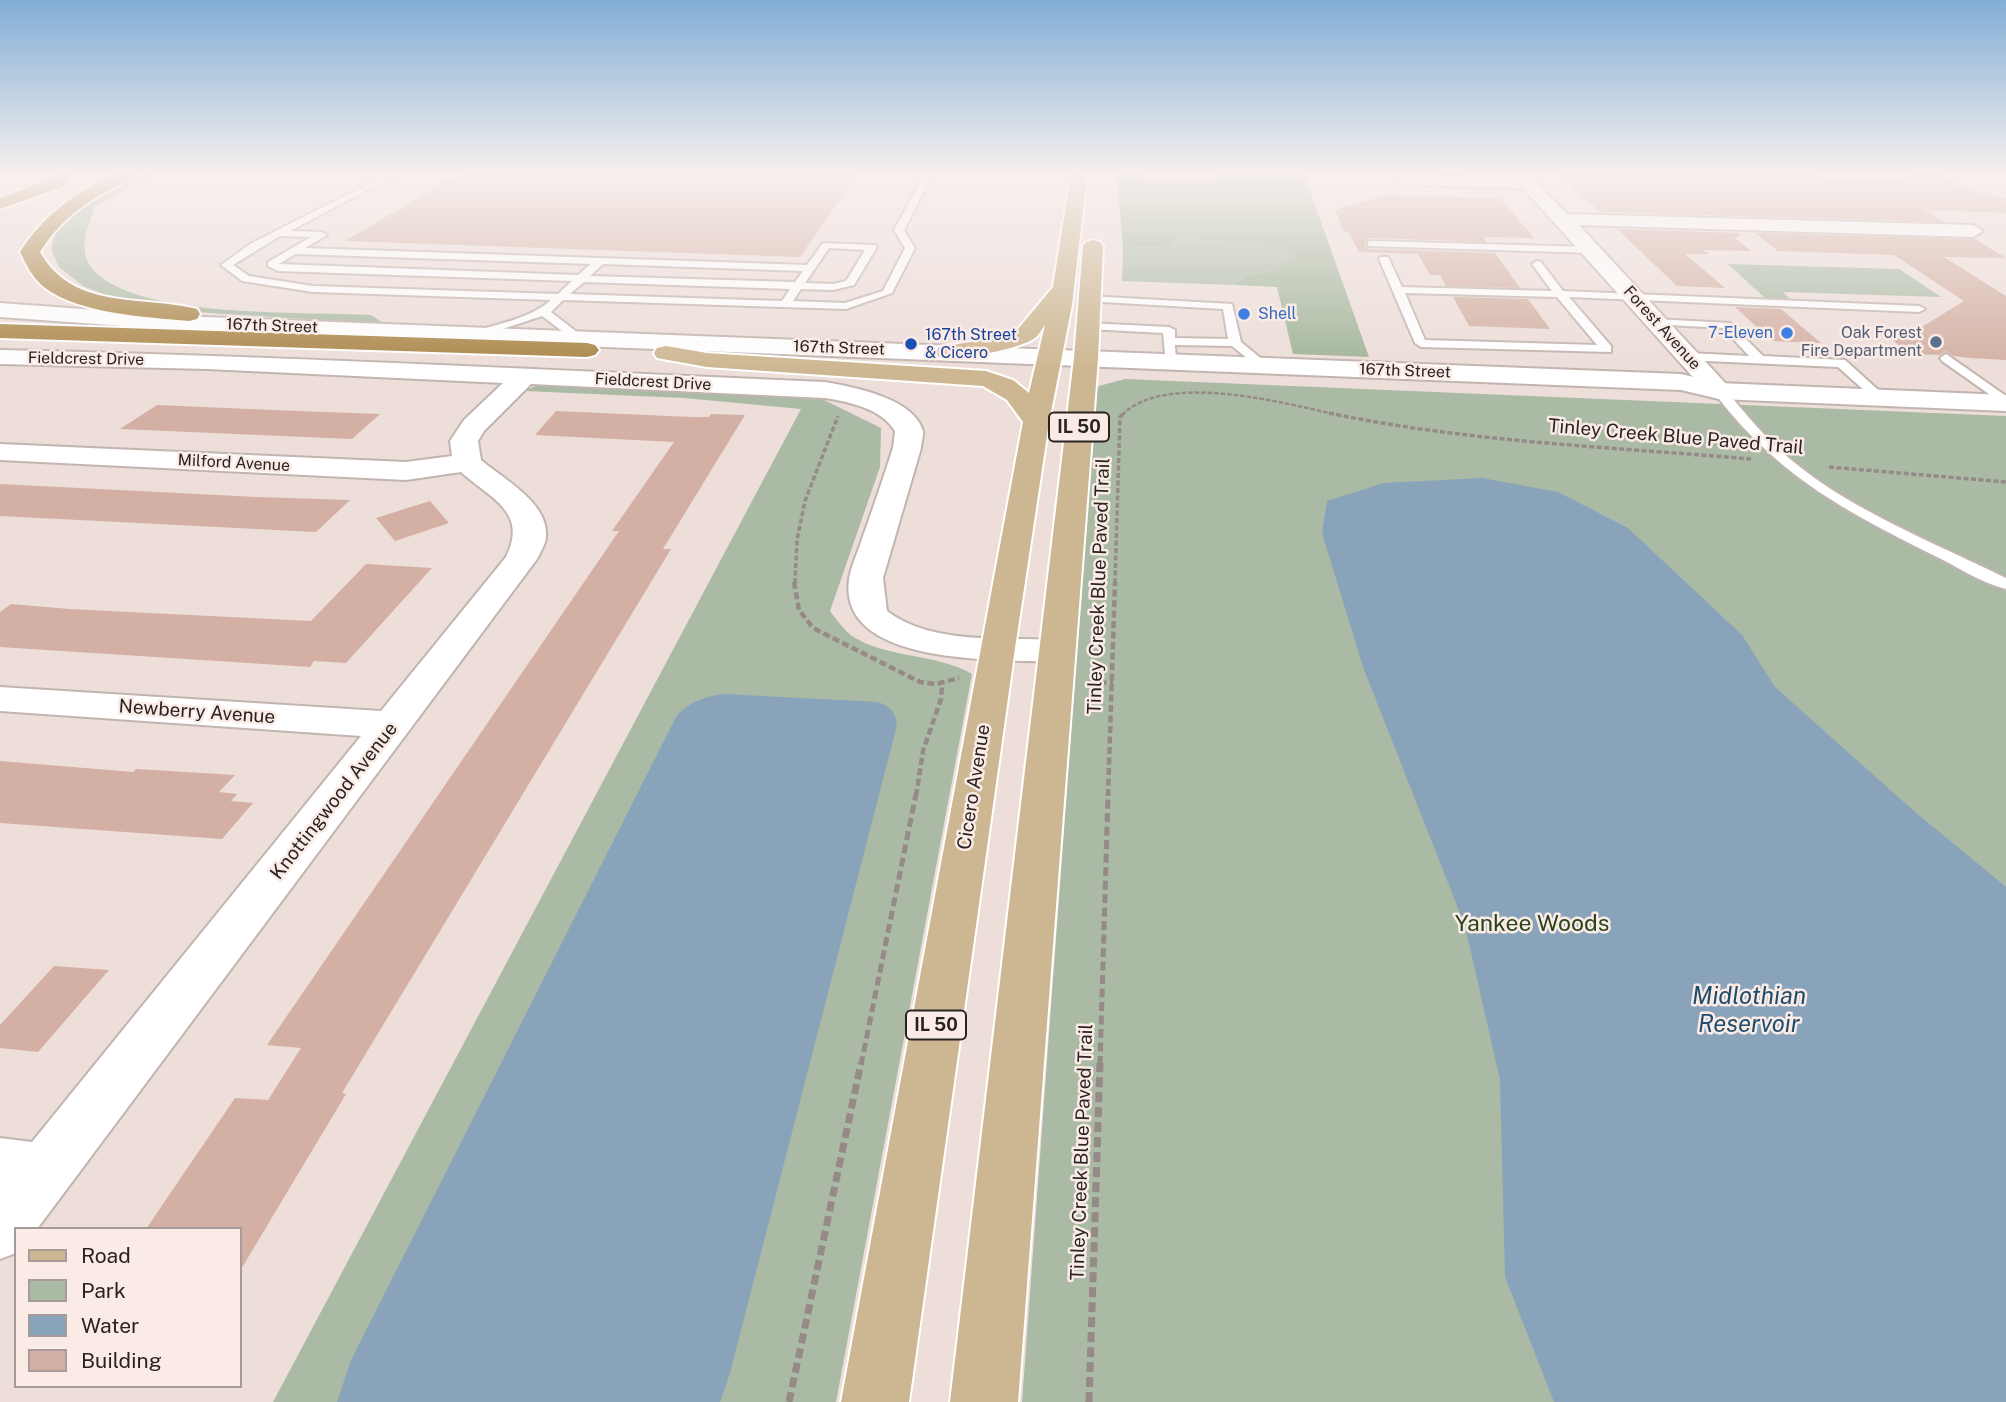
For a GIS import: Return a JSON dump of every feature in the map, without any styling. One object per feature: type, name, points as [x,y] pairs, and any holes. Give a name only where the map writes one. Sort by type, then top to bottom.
[{"type":"highway","points":[[37,239],[30,252],[53,284],[92,299],[140,310],[348,329]]},
{"type":"highway","points":[[0,331],[582,344]]},
{"type":"main road","name":"Cicero Avenue","points":[[875,1402],[980,662],[1076,239]]},
{"type":"main road","name":"IL 50","points":[[984,1402],[1072,666],[1085,365],[1093,239]]},
{"type":"main road","points":[[948,352],[986,347],[1026,334],[1064,286]]},
{"type":"main road","points":[[666,353],[707,360],[823,369],[978,377],[1012,389],[1022,397],[1036,422]]},
{"type":"street","name":"Forest Avenue","points":[[1582,239],[1719,391]]},
{"type":"street","name":"167th Street","points":[[0,310],[179,323],[475,334],[666,353],[1049,363],[1702,396],[1719,391]]},
{"type":"street","name":"167th Street","points":[[0,322],[160,333],[948,352],[1049,363]]},
{"type":"street","name":"167th Street","points":[[1085,365],[1170,351],[1263,365],[1681,382],[1719,391],[2006,402]]},
{"type":"street","name":"Fieldcrest Drive","points":[[0,357],[207,362],[525,376],[825,390],[857,395],[879,404],[902,420],[909,431],[908,448],[866,578],[865,599],[873,618],[900,634],[936,643],[980,662],[1072,666]]},
{"type":"street","points":[[467,463],[464,440],[474,426],[525,376]]},
{"type":"street","name":"Milford Avenue","points":[[0,452],[406,471],[467,463]]},
{"type":"street","name":"Knottingwood Avenue","points":[[0,1229],[23,1169],[394,725],[521,559],[530,537],[527,517],[510,497],[467,463]]},
{"type":"street","name":"Newberry Avenue","points":[[0,699],[394,725]]},
{"type":"lane","points":[[266,239],[226,265],[246,279],[313,289],[846,306],[887,293],[911,248],[905,239]]},
{"type":"lane","points":[[314,239],[272,264],[278,268],[796,286],[834,288],[850,283],[872,247],[826,245],[796,286],[785,304]]},
{"type":"lane","points":[[1371,244],[1592,250]]},
{"type":"lane","points":[[293,251],[809,268]]},
{"type":"lane","points":[[1384,259],[1421,342],[1607,349],[1537,264]]},
{"type":"lane","points":[[475,334],[528,319],[545,311],[600,261]]},
{"type":"lane","points":[[1397,290],[1560,293],[1919,309]]},
{"type":"lane","points":[[1089,299],[1228,306],[1234,343],[1263,365]]},
{"type":"lane","points":[[545,311],[549,318],[582,344]]},
{"type":"lane","points":[[1655,322],[1726,325],[1760,359]]},
{"type":"lane","points":[[1088,326],[1169,330],[1170,351],[1234,343]]},
{"type":"lane","points":[[1688,357],[1841,363],[1880,397]]},
{"type":"lane","points":[[1946,358],[2006,402]]},
{"type":"lane","points":[[1719,391],[1756,435],[1786,463],[1873,519],[2006,583]]},
{"type":"path","name":"Tinley Creek Blue Paved Trail","points":[[1089,1402],[1120,417],[1135,403],[1167,395],[1255,398],[1413,428],[2006,482]]},
{"type":"path","points":[[835,411],[839,417],[837,425],[815,471],[796,551],[795,589],[798,608],[805,621],[816,630],[930,685],[942,686],[980,662]]},
{"type":"path","points":[[1072,666],[1113,683]]},
{"type":"path","points":[[789,1402],[907,847],[923,751],[941,699],[942,686]]},
{"type":"green space","points":[[54,239],[86,239],[85,252],[91,267],[112,284],[143,296],[222,309],[371,315],[385,324],[178,311],[124,302],[83,286],[59,267],[51,249]]},
{"type":"green space","points":[[1122,239],[1177,239],[1169,247],[1123,248]]},
{"type":"green space","points":[[1176,239],[1195,239],[1278,246],[1295,255],[1272,271],[1246,275],[1235,285],[1122,281],[1123,248],[1169,247]]},
{"type":"green space","points":[[1196,239],[1327,239],[1369,357],[1293,354],[1277,287],[1235,285],[1246,275],[1272,271],[1295,255],[1278,246]]},
{"type":"green space","points":[[1728,264],[1899,269],[1941,297],[1783,292],[1792,301],[1767,300]]},
{"type":"green space","name":"Yankee Woods","points":[[1125,379],[2006,416],[2006,1402],[1022,1402],[1075,679],[1091,394],[1099,386]]},
{"type":"green space","points":[[542,383],[818,397],[881,428],[880,467],[830,611],[849,634],[866,643],[896,653],[943,662],[972,674],[836,1402],[273,1402],[801,409],[684,398],[525,391]]},
{"type":"water","name":"Midlothian Reservoir","points":[[1482,478],[1558,492],[1628,528],[1742,635],[1775,687],[1915,812],[2006,887],[2006,1402],[1554,1402],[1505,1277],[1500,1080],[1465,926],[1363,667],[1322,533],[1327,501],[1384,483]]},
{"type":"water","points":[[724,694],[878,702],[891,710],[897,725],[730,1373],[720,1402],[337,1402],[351,1360],[677,715],[698,700]]},
{"type":"building","points":[[348,239],[812,239],[800,257],[345,241]]},
{"type":"building","points":[[1352,239],[1367,239],[1365,246],[1368,249],[1495,253],[1520,288],[1446,286],[1440,275],[1430,275],[1418,254],[1359,252]]},
{"type":"building","points":[[1412,239],[1485,239],[1487,242]]},
{"type":"building","points":[[1628,239],[1737,239],[1751,251],[1703,250],[1709,254],[1685,254],[1725,288],[1677,286]]},
{"type":"building","points":[[1763,239],[1976,239],[2006,258],[1944,257],[2006,296],[2006,360],[1953,356],[1946,351],[1940,355],[1910,354],[1876,327],[1920,328],[1964,301],[1894,255],[1778,251]]},
{"type":"building","points":[[1453,297],[1528,299],[1550,329],[1469,326]]},
{"type":"building","points":[[1735,307],[1781,309],[1821,343],[1772,341]]},
{"type":"building","points":[[157,405],[380,414],[352,439],[120,429]]},
{"type":"building","points":[[556,411],[691,417],[709,417],[711,414],[745,415],[663,549],[671,549],[342,1093],[346,1094],[242,1268],[242,1227],[147,1227],[235,1098],[268,1100],[301,1048],[267,1045],[619,531],[612,531],[674,442],[535,435]]},
{"type":"building","points":[[0,484],[350,500],[316,532],[0,516]]},
{"type":"building","points":[[430,501],[449,523],[395,541],[376,518]]},
{"type":"building","points":[[366,564],[432,568],[346,663],[314,661],[310,667],[0,647],[0,612],[11,604],[311,621]]},
{"type":"building","points":[[0,761],[133,772],[136,769],[235,775],[219,792],[237,794],[231,801],[253,803],[222,839],[0,823]]},
{"type":"building","points":[[54,966],[109,970],[38,1052],[0,1048],[0,1025]]},
{"type":"place","name":"Shell","points":[[1244,314]]},
{"type":"place","name":"7-Eleven","points":[[1787,333]]},
{"type":"place","name":"Oak Forest Fire Department","points":[[1936,342]]},
{"type":"place","name":"167th Street & Cicero","points":[[911,344]]}]
